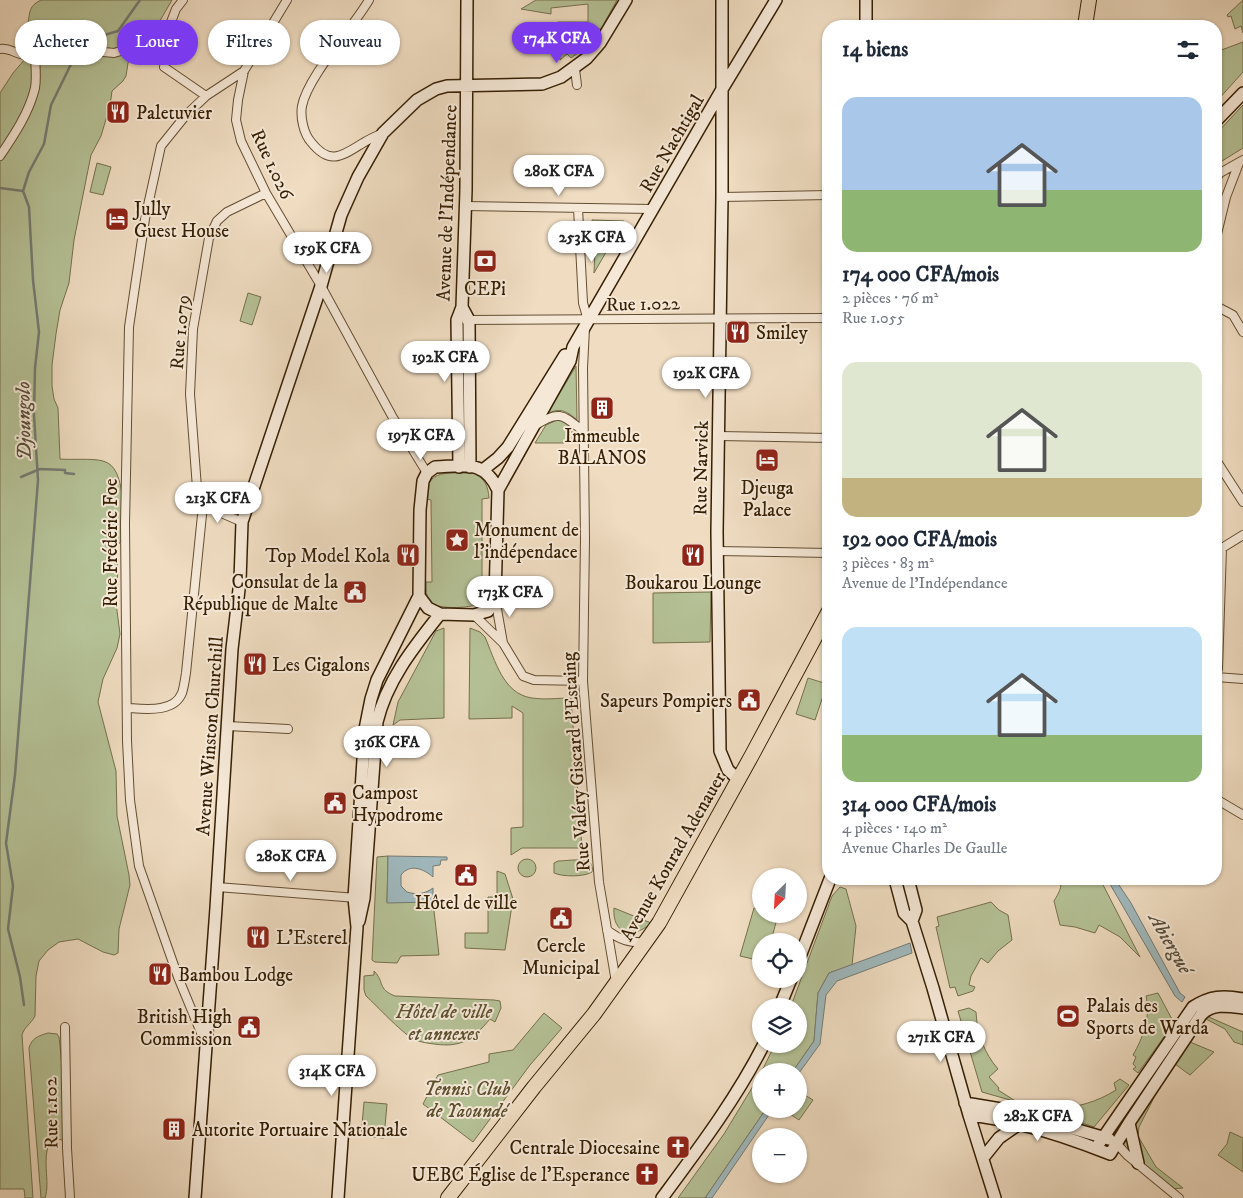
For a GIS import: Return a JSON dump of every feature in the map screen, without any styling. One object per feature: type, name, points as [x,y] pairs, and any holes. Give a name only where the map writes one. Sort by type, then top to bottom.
[{"type":"highway","points":[[1086,20],[1089,0]]},
{"type":"highway","name":"Avenue Konrad Adenauer","points":[[448,1198],[616,984],[660,923],[822,624]]},
{"type":"main road","name":"Avenue de l'Indépendance","points":[[464,467],[457,320],[462,307],[466,206],[467,0]]},
{"type":"main road","name":"Avenue Winston Churchill","points":[[195,1198],[232,648],[240,581],[242,522],[321,286],[341,215],[358,177],[383,132],[417,100],[436,89],[447,86],[542,84],[561,77],[575,69],[600,43],[626,0]]},
{"type":"main road","name":"Rue Narvick","points":[[722,0],[722,198],[717,551],[720,751],[728,770],[739,780]]},
{"type":"main road","name":"Rue Nachtigal","points":[[498,490],[570,361],[573,346],[776,0]]},
{"type":"main road","points":[[866,0],[866,20]]},
{"type":"main road","points":[[1222,115],[1243,93]]},
{"type":"main road","name":"Avenue de l'Indépendance","points":[[462,307],[469,320],[464,467]]},
{"type":"main road","points":[[484,470],[508,447],[564,356],[573,346]]},
{"type":"main road","points":[[338,1198],[358,927],[365,729],[370,699],[377,680],[419,596],[420,510],[423,481],[427,473],[435,468],[464,467],[484,470],[493,478],[498,490],[495,598],[488,611],[474,615],[440,614],[428,608],[419,596]]},
{"type":"main road","points":[[359,898],[381,706],[402,664],[440,614]]},
{"type":"main road","points":[[807,938],[828,885]]},
{"type":"main road","points":[[897,885],[904,913],[912,921],[995,1198]]},
{"type":"main road","points":[[910,885],[916,910],[912,921]]},
{"type":"main road","points":[[1096,1148],[1193,1007],[1204,1000],[1218,996],[1243,999]]},
{"type":"main road","points":[[969,1115],[1019,1124],[1110,1154],[1202,1014],[1209,1009],[1219,1006],[1243,1008]]},
{"type":"main road","points":[[662,1198],[723,1114],[747,1077],[759,1053]]},
{"type":"main road","points":[[966,1103],[1013,1111],[1089,1132],[1117,1144]]},
{"type":"main road","points":[[1089,1132],[1102,1128],[1119,1115]]},
{"type":"main road","points":[[1129,1123],[1138,1163]]},
{"type":"main road","points":[[983,1158],[999,1138],[1019,1124]]},
{"type":"street","points":[[107,52],[114,53],[134,47],[149,47],[161,42],[166,35],[176,9],[183,0]]},
{"type":"street","points":[[244,71],[287,0]]},
{"type":"street","points":[[369,0],[311,85],[302,106],[303,121],[308,138],[318,150],[329,157],[342,157],[383,132]]},
{"type":"street","points":[[0,49],[6,48],[15,52]]},
{"type":"street","points":[[0,156],[28,110],[35,88],[35,65]]},
{"type":"street","points":[[164,67],[206,96]]},
{"type":"street","points":[[575,69],[577,85]]},
{"type":"street","name":"Rue Frédéric Foe","points":[[206,1043],[178,977],[139,866],[130,800],[125,524],[129,327],[145,219],[161,146],[186,115],[206,96],[244,71]]},
{"type":"street","name":"Rue 1.026","points":[[244,71],[236,120],[241,141],[266,193],[321,286],[391,414],[427,473]]},
{"type":"street","points":[[1222,172],[1241,161]]},
{"type":"street","points":[[1222,213],[1226,197],[1241,161]]},
{"type":"street","name":"Rue 1.079","points":[[128,708],[145,710],[162,708],[177,701],[182,692],[186,673],[203,505],[197,488],[190,394],[193,329],[209,238],[217,221],[227,212],[266,193]]},
{"type":"street","points":[[722,198],[822,195]]},
{"type":"street","points":[[466,206],[652,209]]},
{"type":"street","name":"Rue Valéry Giscard d'Estaing","points":[[578,208],[583,303],[587,323],[583,431],[585,539],[583,681],[599,882],[616,984]]},
{"type":"street","points":[[1222,309],[1233,315],[1243,332]]},
{"type":"street","name":"Rue 1.022","points":[[457,320],[587,323],[822,318]]},
{"type":"street","points":[[533,427],[550,417],[562,416],[570,418],[583,431]]},
{"type":"street","points":[[718,436],[822,438]]},
{"type":"street","points":[[1222,469],[1243,502]]},
{"type":"street","points":[[203,505],[242,522]]},
{"type":"street","points":[[1222,546],[1243,535]]},
{"type":"street","points":[[717,551],[822,554]]},
{"type":"street","points":[[495,598],[503,643]]},
{"type":"street","points":[[474,615],[503,643],[523,676],[528,679],[583,681]]},
{"type":"street","points":[[1222,674],[1243,679]]},
{"type":"street","points":[[228,726],[288,729]]},
{"type":"street","points":[[1222,802],[1243,815]]},
{"type":"street","points":[[217,887],[359,898]]},
{"type":"street","points":[[607,930],[619,939],[646,942]]},
{"type":"street","name":"Rue 1.102","points":[[65,1027],[67,1148],[70,1198]]},
{"type":"street","points":[[1117,1144],[1128,1156],[1179,1198]]},
{"type":"street","points":[[1110,1154],[1128,1156]]},
{"type":"green space","points":[[41,0],[172,0],[160,20],[117,20],[117,65],[128,65],[126,76],[112,91],[110,106],[101,136],[91,155],[74,240],[69,283],[60,310],[52,365],[52,386],[58,408],[60,459],[98,460],[111,465],[117,473],[122,495],[122,539],[111,553],[112,560],[117,562],[118,569],[116,603],[120,634],[117,648],[103,679],[98,702],[116,771],[117,816],[130,885],[119,929],[118,953],[114,955],[103,952],[78,939],[59,942],[48,950],[39,961],[36,976],[35,1016],[22,1035],[33,1198],[25,1198],[24,1189],[0,1189],[0,93],[20,65],[107,65],[107,20],[28,20],[31,9]]},
{"type":"green space","points":[[536,0],[617,0],[601,29],[588,27],[559,29],[555,27],[558,22],[588,22],[588,4],[551,8],[551,14],[521,9]]},
{"type":"green space","points":[[1243,0],[1243,33],[1241,26],[1235,29],[1231,16],[1228,17],[1227,15]]},
{"type":"green space","points":[[567,34],[597,36],[592,43],[571,58],[567,54],[560,60],[560,42]]},
{"type":"green space","points":[[1243,42],[1243,72],[1222,95],[1222,50]]},
{"type":"green space","points":[[1243,105],[1243,148],[1222,161],[1222,128]]},
{"type":"green space","points":[[97,163],[111,167],[103,195],[90,192]]},
{"type":"green space","points":[[592,220],[624,221],[594,273],[595,248]]},
{"type":"green space","points":[[248,293],[261,297],[252,325],[240,321]]},
{"type":"green space","points":[[576,366],[577,420],[570,414],[559,410],[547,414]]},
{"type":"green space","points":[[557,420],[568,424],[572,431],[574,443],[535,443],[546,425]]},
{"type":"green space","points":[[473,473],[483,480],[489,494],[489,498],[482,499],[482,582],[488,582],[487,594],[483,601],[473,606],[448,607],[434,605],[428,598],[426,582],[432,582],[431,500],[426,499],[427,489],[430,482],[441,474]]},
{"type":"green space","points":[[711,592],[710,642],[653,643],[653,593]]},
{"type":"green space","points":[[444,628],[444,718],[400,720],[393,725],[398,702],[436,631]]},
{"type":"green space","points":[[470,628],[480,632],[485,637],[501,675],[514,690],[532,698],[571,698],[582,848],[522,848],[511,855],[511,828],[523,827],[523,713],[512,706],[512,718],[469,719]]},
{"type":"green space","points":[[808,678],[822,682],[822,699],[815,720],[796,714]]},
{"type":"green space","points":[[388,856],[387,902],[433,902],[439,955],[401,956],[397,963],[375,962],[372,960],[377,857]]},
{"type":"green space","points":[[527,859],[535,864],[536,868],[531,876],[527,877],[519,872],[518,868],[523,860]]},
{"type":"green space","points":[[558,861],[586,861],[590,863],[592,872],[579,876],[554,873],[554,863]]},
{"type":"green space","points":[[497,871],[505,874],[513,899],[505,950],[465,948],[465,933],[488,933],[488,897],[497,897]]},
{"type":"green space","points":[[1060,885],[1103,885],[1140,957],[1120,937],[1099,925],[1095,933],[1060,925],[1054,901]]},
{"type":"green space","points":[[840,887],[846,889],[856,926],[852,965],[829,973],[818,993],[814,1041],[807,1051],[807,998],[794,998],[798,988],[807,988],[807,963],[832,896]]},
{"type":"green space","points":[[991,902],[1008,915],[1012,940],[998,951],[988,963],[981,958],[971,976],[969,985],[975,987],[973,991],[958,996],[955,987],[950,988],[936,927],[939,926],[937,917]]},
{"type":"green space","points":[[614,908],[651,923],[637,931],[625,932],[616,924]]},
{"type":"green space","points":[[752,915],[752,923],[776,923],[773,933],[752,933],[752,959],[740,956]]},
{"type":"green space","name":"Hôtel de ville et annexes","points":[[374,971],[383,988],[395,996],[494,1000],[500,1001],[501,1008],[495,1022],[490,1019],[472,1037],[460,1043],[444,1045],[420,1041],[412,1038],[402,1030],[366,996],[364,976],[374,975]]},
{"type":"green space","points":[[1158,993],[1174,1023],[1138,1073],[1133,1069],[1136,1067],[1133,1064],[1136,1057],[1133,1055],[1147,1019],[1146,996]]},
{"type":"green space","points":[[969,1008],[976,1012],[982,1042],[998,1069],[989,1077],[999,1088],[998,1090],[1017,1102],[982,1092],[958,1011]]},
{"type":"green space","name":"Tennis Club de Yaoundé","points":[[544,1013],[562,1028],[530,1065],[473,1142],[423,1104],[438,1075],[489,1062],[489,1054],[513,1050]]},
{"type":"green space","points":[[1202,1014],[1243,1032],[1243,1045],[1234,1042],[1225,1029],[1204,1018],[1190,1037],[1190,1042],[1214,1052],[1190,1075],[1175,1064],[1162,1082],[1139,1127],[1138,1136],[1156,1167],[1183,1188],[1170,1189],[1117,1144]]},
{"type":"green space","points":[[48,1033],[57,1034],[59,1037],[62,1066],[64,1137],[62,1140],[52,1138],[49,1145],[46,1161],[47,1191],[45,1198],[41,1198],[29,1048],[36,1038]]},
{"type":"green space","points":[[771,1053],[806,1053],[799,1063],[766,1063]]},
{"type":"green space","points":[[1120,1079],[1129,1085],[1094,1127],[1042,1109],[1047,1101],[1054,1102],[1056,1109],[1094,1101],[1116,1090],[1114,1083]]},
{"type":"green space","points":[[752,1088],[752,1118],[760,1118],[705,1198],[678,1198],[724,1134]]},
{"type":"green space","points":[[807,1096],[813,1100],[807,1109]]},
{"type":"green space","points":[[364,1102],[387,1104],[384,1138],[361,1136]]},
{"type":"green space","points":[[1230,1132],[1243,1138],[1243,1172],[1218,1155],[1227,1144]]},
{"type":"water","points":[[388,856],[447,857],[447,860],[441,860],[440,865],[433,866],[433,877],[417,868],[409,869],[401,875],[401,886],[407,892],[421,893],[433,888],[433,902],[387,903]]},
{"type":"water","points":[[1110,885],[1119,885],[1131,903],[1180,993],[1185,997],[1182,1002],[1175,996]]},
{"type":"water","points":[[910,943],[912,953],[837,981],[826,995],[820,1044],[806,1063],[799,1063],[814,1041],[818,993],[829,973]]},
{"type":"water","points":[[760,1118],[767,1118],[760,1128],[753,1128]]},
{"type":"water","points":[[752,1129],[752,1140],[712,1198],[705,1198]]},
{"type":"waterway","name":"Djoungolo","points":[[24,1005],[20,977],[8,929],[13,886],[6,843],[15,775],[38,480],[34,415],[35,368],[39,332],[33,280],[29,207],[23,191],[29,172],[44,144],[51,105],[77,52],[94,38],[118,31],[140,0]]},
{"type":"waterway","points":[[0,188],[23,191]]},
{"type":"waterway","points":[[21,477],[40,469],[65,470],[65,473],[74,474]]},
{"type":"place","name":"Paletuvier","points":[[118,112]]},
{"type":"place","name":"Jully Guest House","points":[[117,219]]},
{"type":"place","name":"CEPi","points":[[485,261]]},
{"type":"place","name":"Smiley","points":[[738,332]]},
{"type":"place","name":"Immeuble BALANOS","points":[[602,408]]},
{"type":"place","name":"Djeuga Palace","points":[[767,460]]},
{"type":"place","name":"Monument de l'indépendace","points":[[457,540]]},
{"type":"place","name":"Top Model Kola","points":[[408,555]]},
{"type":"place","name":"Boukarou Lounge","points":[[693,555]]},
{"type":"place","name":"Consulat de la République de Malte","points":[[355,592]]},
{"type":"place","name":"Les Cigalons","points":[[255,664]]},
{"type":"place","name":"Sapeurs Pompiers","points":[[749,700]]},
{"type":"place","name":"Campost Hypodrome","points":[[335,803]]},
{"type":"place","name":"Hôtel de ville","points":[[466,875]]},
{"type":"place","name":"Cercle Municipal","points":[[561,918]]},
{"type":"place","name":"L'Esterel","points":[[258,937]]},
{"type":"place","name":"Bambou Lodge","points":[[160,974]]},
{"type":"place","name":"Palais des Sports de Warda","points":[[1068,1016]]},
{"type":"place","name":"British High Commission","points":[[249,1027]]},
{"type":"place","name":"Autorite Portuaire Nationale","points":[[174,1129]]},
{"type":"place","name":"Centrale Diocesaine","points":[[678,1147]]},
{"type":"place","name":"UEBC Église de l'Esperance","points":[[647,1174]]},
{"type":"water label","name":"Abiergué","points":[[1171,943]]}]
